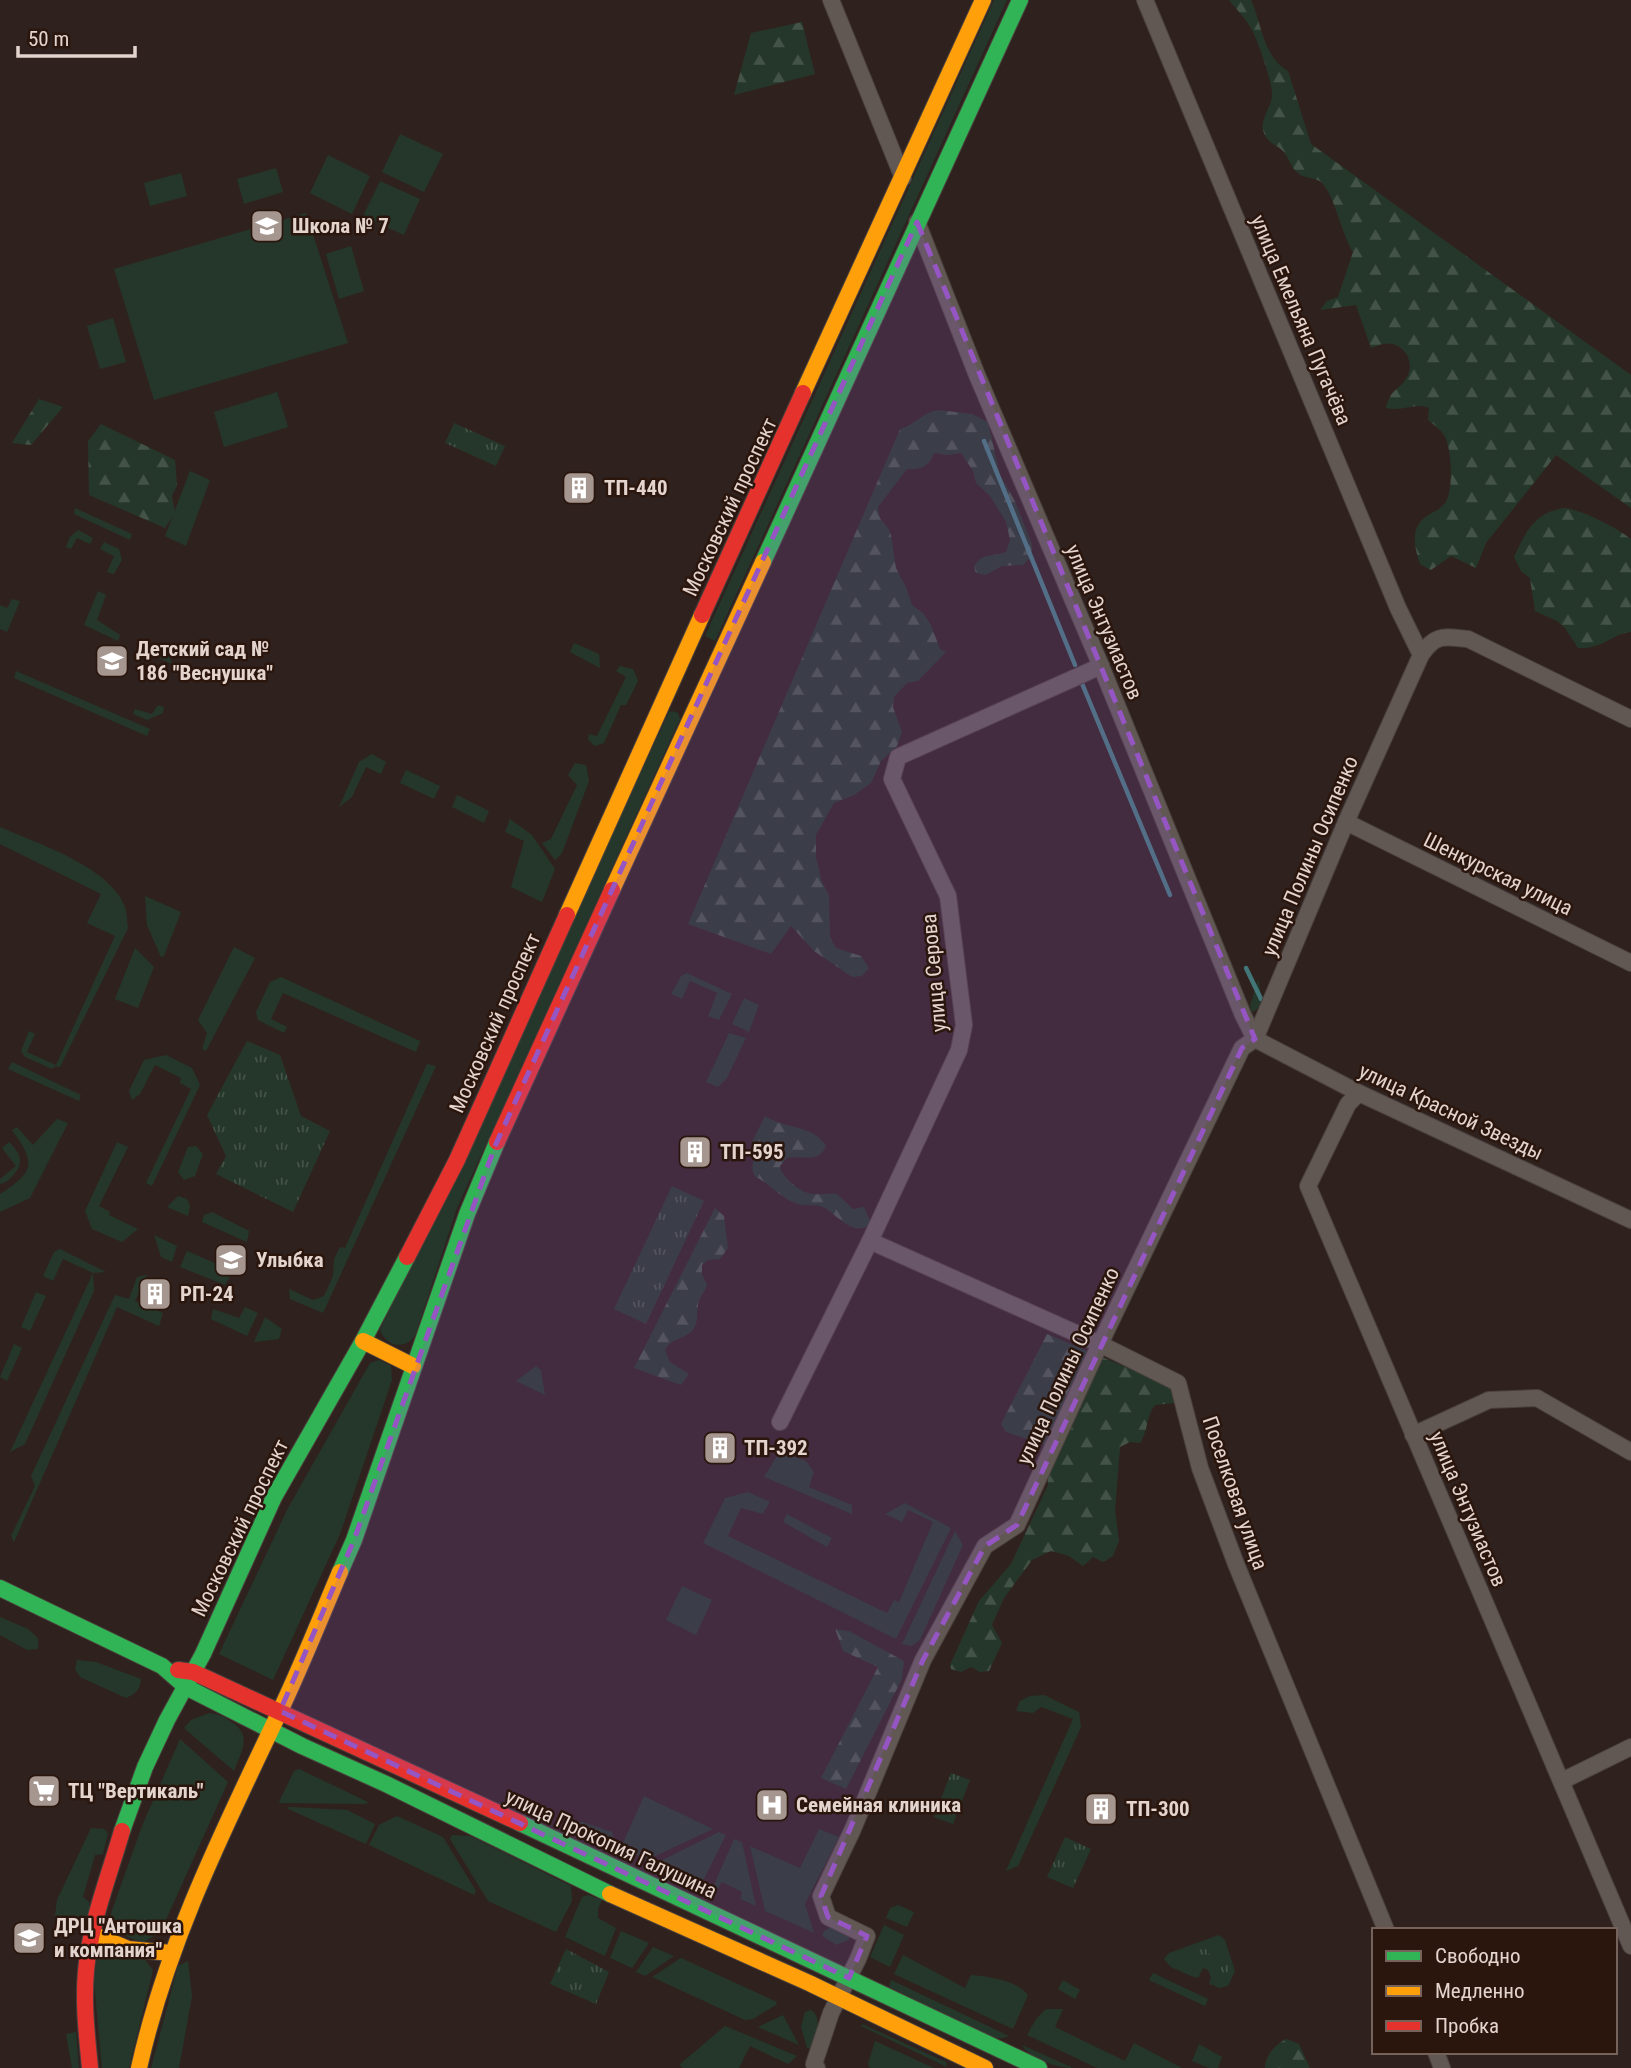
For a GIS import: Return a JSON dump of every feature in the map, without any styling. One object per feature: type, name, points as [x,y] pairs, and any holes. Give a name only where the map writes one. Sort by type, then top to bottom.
[{"type":"main road","name":"Московский проспект","points":[[90,2068],[85,2006],[86,1970],[92,1934],[127,1813],[167,1720],[190,1679],[274,1497],[363,1341],[457,1160],[983,0]]},
{"type":"main road","points":[[139,2068],[150,2019],[170,1953],[354,1540],[467,1214],[495,1146],[1020,0]]},
{"type":"main road","points":[[673,679],[703,691]]},
{"type":"main road","points":[[363,1341],[413,1366]]},
{"type":"main road","name":"улица Прокопия Галушина","points":[[0,1588],[190,1679],[280,1711],[1039,2068]]},
{"type":"main road","name":"улица Прокопия Галушина","points":[[190,1679],[270,1730],[585,1883],[809,1983],[985,2068]]},
{"type":"main road","points":[[92,1934],[128,1949],[170,1953]]},
{"type":"street","points":[[831,0],[903,178]]},
{"type":"street","name":"улица Емельяна Пугачёва","points":[[1145,0],[1398,608],[1421,654]]},
{"type":"street","name":"улица Энтузиастов","points":[[917,222],[977,375],[1101,666],[1242,1015],[1255,1039]]},
{"type":"street","points":[[1421,654],[1429,643],[1441,636],[1468,639],[1631,719]]},
{"type":"street","name":"улица Полины Осипенко","points":[[816,2066],[831,2013],[867,1937],[828,1917],[821,1896],[853,1829],[923,1660],[985,1546],[1017,1525],[1100,1344],[1242,1048],[1255,1039],[1346,822],[1421,654]]},
{"type":"street","name":"улица Серова","points":[[780,1422],[870,1241],[959,1051],[964,1025],[948,896],[892,779],[898,757],[1101,666]]},
{"type":"street","name":"Шенкурская улица","points":[[1346,822],[1631,963]]},
{"type":"street","name":"улица Красной Звезды","points":[[1255,1039],[1359,1093],[1631,1220]]},
{"type":"street","name":"улица Энтузиастов","points":[[1359,1093],[1348,1104],[1308,1186],[1631,1946]]},
{"type":"street","name":"Поселковая улица","points":[[870,1241],[1100,1344],[1178,1383],[1200,1468],[1236,1564],[1384,1928]]},
{"type":"street","points":[[1413,1435],[1489,1400],[1537,1398],[1631,1452]]},
{"type":"street","points":[[1562,1781],[1631,1747]]},
{"type":"highlighted area","points":[[917,222],[1255,1039],[1242,1048],[1017,1525],[985,1546],[923,1660],[821,1896],[828,1917],[867,1936],[849,1978],[280,1711],[354,1540],[495,1146]]},
{"type":"green space","points":[[994,0],[1007,0],[715,641],[705,636]]},
{"type":"green space","points":[[1229,0],[1251,0],[1268,49],[1288,71],[1311,144],[1631,375],[1631,508],[1556,455],[1486,543],[1476,568],[1451,556],[1431,570],[1420,564],[1415,544],[1418,526],[1443,505],[1450,489],[1451,469],[1447,441],[1441,431],[1428,420],[1429,408],[1386,408],[1391,395],[1408,376],[1409,362],[1402,349],[1388,343],[1371,348],[1356,305],[1320,310],[1327,301],[1338,297],[1353,252],[1326,188],[1319,181],[1298,173],[1283,151],[1265,136],[1263,124],[1272,97],[1268,74],[1252,30]]},
{"type":"green space","points":[[802,22],[815,74],[734,95],[751,33]]},
{"type":"green space","points":[[400,134],[443,154],[424,192],[382,172]]},
{"type":"green space","points":[[328,155],[370,176],[352,214],[310,193]]},
{"type":"green space","points":[[276,168],[283,192],[244,204],[237,179]]},
{"type":"green space","points":[[181,173],[187,196],[150,206],[144,183]]},
{"type":"green space","points":[[380,181],[420,199],[404,235],[363,216]]},
{"type":"green space","points":[[306,213],[348,343],[154,400],[114,269]]},
{"type":"green space","points":[[351,246],[364,291],[339,299],[326,254]]},
{"type":"green space","points":[[113,318],[126,362],[100,369],[87,326]]},
{"type":"green space","points":[[277,392],[288,427],[224,447],[214,412]]},
{"type":"green space","points":[[39,399],[63,407],[31,445],[12,443]]},
{"type":"green space","points":[[938,410],[972,414],[988,422],[1000,475],[1014,499],[1032,544],[1031,557],[1023,565],[1002,566],[986,575],[976,573],[974,567],[980,559],[1006,552],[1010,540],[1006,522],[990,496],[976,483],[973,471],[961,453],[934,453],[924,467],[907,469],[878,507],[880,518],[891,535],[896,568],[912,605],[923,613],[931,625],[940,649],[946,652],[918,681],[907,683],[894,697],[893,707],[902,732],[897,746],[881,761],[871,783],[854,795],[834,803],[816,835],[816,857],[822,882],[829,895],[830,936],[836,948],[861,956],[869,968],[862,976],[852,977],[814,951],[791,926],[771,954],[688,924],[900,429]]},
{"type":"green space","points":[[454,423],[505,446],[496,466],[445,443]]},
{"type":"green space","points":[[101,424],[175,460],[177,485],[172,496],[175,513],[165,528],[89,495],[88,441]]},
{"type":"green space","points":[[190,471],[210,480],[186,546],[165,536]]},
{"type":"green space","points":[[75,508],[132,534],[130,540],[74,514]]},
{"type":"green space","points":[[1565,508],[1600,520],[1631,539],[1631,632],[1587,648],[1578,648],[1557,621],[1535,611],[1530,578],[1521,571],[1514,557],[1523,539],[1539,518]]},
{"type":"green space","points":[[78,530],[93,538],[90,544],[77,538],[71,549],[66,547],[70,537]]},
{"type":"green space","points":[[104,542],[119,549],[122,560],[114,574],[107,572],[114,556],[100,549]]},
{"type":"green space","points":[[98,591],[106,595],[97,620],[120,635],[118,641],[84,625]]},
{"type":"green space","points":[[12,599],[20,601],[7,632],[0,629],[0,605],[7,608]]},
{"type":"green space","points":[[574,643],[599,654],[600,668],[570,652]]},
{"type":"green space","points":[[143,645],[169,655],[172,664],[141,650]]},
{"type":"green space","points":[[620,666],[633,669],[638,681],[626,705],[621,705],[604,743],[595,746],[588,740],[589,734],[597,736],[626,677],[616,671]]},
{"type":"green space","points":[[16,671],[150,729],[147,736],[14,678]]},
{"type":"green space","points":[[158,705],[164,707],[163,713],[147,720],[133,714],[135,709],[152,714]]},
{"type":"green space","points":[[669,712],[678,713],[680,719],[457,1208],[415,1336],[400,1345],[391,1343],[380,1330]]},
{"type":"green space","points":[[372,754],[386,762],[381,774],[366,767],[352,797],[339,807],[359,762]]},
{"type":"green space","points":[[575,763],[586,765],[589,781],[562,853],[555,860],[542,843],[551,839],[577,785],[568,775]]},
{"type":"green space","points":[[406,770],[440,786],[434,799],[400,783]]},
{"type":"green space","points":[[457,795],[489,811],[484,823],[452,807]]},
{"type":"green space","points":[[510,819],[532,835],[555,869],[542,902],[511,887],[524,841],[505,832]]},
{"type":"green space","points":[[0,827],[89,868],[117,893],[126,909],[128,928],[60,1067],[55,1066],[52,1069],[25,1057],[21,1051],[29,1031],[35,1034],[27,1052],[56,1065],[115,936],[87,923],[101,894],[0,844]]},
{"type":"green space","points":[[145,896],[181,912],[164,956],[161,957],[147,925]]},
{"type":"green space","points":[[234,947],[255,958],[206,1051],[202,1049],[207,1033],[198,1020]]},
{"type":"green space","points":[[135,948],[154,967],[138,1008],[115,999]]},
{"type":"green space","points":[[687,973],[732,994],[719,1020],[708,1016],[717,993],[690,981],[682,999],[671,994],[681,976]]},
{"type":"green space","points":[[281,977],[420,1041],[416,1052],[283,993],[271,1019],[287,1027],[284,1033],[258,1020],[256,1012],[270,982]]},
{"type":"green space","points":[[1258,979],[1263,1004],[1252,1013],[1250,1006]]},
{"type":"green space","points":[[744,998],[759,1005],[749,1032],[732,1024]]},
{"type":"green space","points":[[729,1033],[746,1038],[727,1078],[718,1087],[706,1082]]},
{"type":"green space","points":[[247,1041],[280,1055],[301,1116],[330,1131],[293,1212],[216,1174],[226,1156],[207,1115]]},
{"type":"green space","points":[[166,1055],[192,1068],[200,1085],[152,1186],[146,1183],[191,1089],[180,1083],[181,1078],[155,1065],[140,1094],[132,1100],[129,1091],[144,1060]]},
{"type":"green space","points":[[12,1062],[81,1095],[79,1101],[8,1069]]},
{"type":"green space","points":[[427,1064],[436,1066],[323,1313],[290,1299],[289,1289],[313,1300],[324,1296],[333,1276],[334,1259],[340,1247],[345,1248]]},
{"type":"green space","points":[[765,1116],[806,1130],[826,1146],[823,1152],[815,1157],[787,1158],[780,1166],[787,1178],[808,1193],[837,1194],[853,1209],[864,1207],[870,1221],[869,1226],[851,1227],[825,1208],[792,1202],[756,1177],[751,1144]]},
{"type":"green space","points":[[57,1119],[68,1123],[30,1198],[0,1212],[0,1194],[26,1173],[28,1166],[25,1151],[12,1130],[17,1127],[33,1145]]},
{"type":"green space","points":[[9,1142],[18,1153],[20,1164],[10,1179],[0,1184],[0,1179],[16,1166],[2,1148]]},
{"type":"green space","points":[[117,1142],[128,1147],[99,1206],[110,1212],[109,1215],[138,1229],[122,1242],[92,1229],[85,1211]]},
{"type":"green space","points":[[196,1146],[203,1154],[195,1176],[184,1180],[178,1172],[188,1147]]},
{"type":"green space","points":[[672,1186],[704,1201],[646,1324],[614,1309]]},
{"type":"green space","points":[[178,1196],[187,1199],[190,1206],[188,1216],[167,1207]]},
{"type":"green space","points":[[715,1208],[724,1216],[728,1248],[720,1259],[708,1260],[702,1265],[702,1274],[707,1285],[699,1302],[694,1328],[689,1334],[670,1343],[665,1350],[670,1362],[689,1374],[681,1385],[634,1368]]},
{"type":"green space","points":[[212,1212],[249,1231],[247,1242],[202,1222],[204,1215]]},
{"type":"green space","points":[[154,1235],[177,1246],[172,1262],[161,1257]]},
{"type":"green space","points":[[60,1249],[106,1272],[93,1273],[63,1259],[53,1281],[43,1276],[54,1252]]},
{"type":"green space","points":[[187,1251],[233,1271],[225,1285],[180,1267]]},
{"type":"green space","points":[[93,1273],[94,1291],[25,1444],[10,1452]]},
{"type":"green space","points":[[147,1275],[135,1301],[163,1313],[159,1326],[117,1307],[14,1542],[11,1536],[35,1486],[31,1476],[115,1295],[129,1299],[137,1277]]},
{"type":"green space","points":[[36,1292],[46,1296],[30,1331],[21,1327]]},
{"type":"green space","points":[[245,1307],[258,1313],[247,1336],[211,1319],[213,1309],[239,1318]]},
{"type":"green space","points":[[265,1317],[282,1329],[279,1339],[254,1342]]},
{"type":"green space","points":[[1047,1334],[1171,1386],[1175,1403],[1155,1405],[1140,1443],[1130,1442],[1120,1447],[1115,1510],[1119,1541],[1113,1556],[1103,1562],[1093,1557],[1083,1566],[1069,1556],[1051,1551],[1032,1560],[1004,1598],[992,1625],[1002,1643],[989,1671],[980,1672],[971,1667],[961,1672],[951,1669],[950,1665],[979,1601],[1011,1564],[1048,1485],[1045,1445],[1006,1432],[1001,1424]]},
{"type":"green space","points":[[14,1344],[22,1348],[7,1381],[0,1377]]},
{"type":"green space","points":[[379,1360],[391,1366],[392,1380],[340,1534],[273,1680],[219,1654],[288,1508],[370,1363]]},
{"type":"green space","points":[[536,1366],[541,1370],[545,1395],[516,1381]]},
{"type":"green space","points":[[780,1451],[806,1461],[814,1472],[809,1487],[852,1505],[852,1514],[764,1477]]},
{"type":"green space","points":[[748,1492],[770,1502],[763,1514],[741,1508],[728,1536],[887,1613],[894,1600],[899,1602],[933,1522],[908,1510],[902,1522],[885,1514],[905,1503],[951,1528],[896,1639],[703,1543],[725,1498]]},
{"type":"green space","points":[[787,1514],[832,1538],[827,1547],[783,1522]]},
{"type":"green space","points":[[955,1531],[963,1545],[920,1640],[912,1646],[902,1644]]},
{"type":"green space","points":[[682,1586],[712,1600],[696,1635],[666,1620]]},
{"type":"green space","points":[[0,1617],[28,1629],[38,1638],[38,1649],[27,1650],[0,1635]]},
{"type":"green space","points":[[835,1629],[849,1631],[904,1661],[902,1679],[846,1789],[821,1778],[878,1667],[843,1651]]},
{"type":"green space","points":[[77,1660],[96,1662],[141,1679],[140,1686],[126,1698],[80,1677],[75,1669]]},
{"type":"green space","points":[[1044,1695],[1079,1712],[1081,1727],[1018,1866],[1006,1871],[1073,1719],[1041,1707],[1033,1713],[1016,1711],[1020,1701],[1030,1696]]},
{"type":"green space","points":[[209,1713],[225,1718],[241,1732],[244,1743],[234,1771],[184,1728],[191,1720]]},
{"type":"green space","points":[[180,1739],[228,1782],[160,1933],[143,1942],[118,1931],[110,1916],[142,1826]]},
{"type":"green space","points":[[299,1769],[368,1802],[280,1803],[294,1771]]},
{"type":"green space","points":[[951,1773],[970,1780],[953,1824],[934,1817]]},
{"type":"green space","points":[[644,1796],[713,1829],[647,1860],[621,1847]]},
{"type":"green space","points":[[286,1808],[347,1810],[375,1824],[366,1844]]},
{"type":"green space","points":[[397,1816],[443,1837],[476,1891],[474,1895],[369,1845],[379,1825]]},
{"type":"green space","points":[[563,1820],[583,1822],[612,1832],[617,1847]]},
{"type":"green space","points":[[91,1828],[104,1829],[108,1833],[103,1854],[95,1855],[83,1897],[89,1902],[87,1916],[74,1925],[54,1923],[57,1900]]},
{"type":"green space","points":[[819,1829],[839,1837],[805,1904],[814,1933],[765,1911],[750,1846],[800,1868]]},
{"type":"green space","points":[[719,1832],[726,1835],[702,1883],[654,1864]]},
{"type":"green space","points":[[452,1835],[470,1836],[571,1886],[572,1901],[556,1932],[488,1901],[450,1839]]},
{"type":"green space","points":[[1065,1837],[1091,1849],[1073,1888],[1047,1877]]},
{"type":"green space","points":[[734,1839],[742,1842],[756,1906],[740,1899],[742,1892],[722,1882],[718,1889],[713,1887]]},
{"type":"green space","points":[[588,1895],[602,1900],[598,1918],[616,1928],[605,1956],[565,1937],[582,1897]]},
{"type":"green space","points":[[898,1905],[914,1912],[907,1927],[886,1918],[890,1908]]},
{"type":"green space","points":[[884,1925],[904,1935],[890,1967],[870,1957]]},
{"type":"green space","points":[[831,1927],[849,1935],[849,1940],[836,1945],[822,1936],[824,1931]]},
{"type":"green space","points":[[621,1931],[649,1943],[632,1968],[610,1958]]},
{"type":"green space","points":[[1219,1935],[1225,1940],[1235,1971],[1228,1986],[1219,1988],[1213,1985],[1216,1981],[1214,1960],[1206,1949],[1199,1949],[1186,1958],[1186,1962],[1195,1970],[1191,1976],[1171,1967],[1164,1959],[1169,1953]]},
{"type":"green space","points":[[653,1947],[674,1956],[645,1976],[636,1972]]},
{"type":"green space","points":[[1199,1948],[1206,1949],[1214,1960],[1227,1961],[1229,1970],[1213,1985],[1209,1984],[1211,1977],[1208,1970],[1203,1968],[1198,1978],[1191,1976],[1194,1970],[1185,1962],[1186,1958]]},
{"type":"green space","points":[[566,1949],[609,1972],[596,2004],[550,1984]]},
{"type":"green space","points":[[111,1951],[145,1960],[153,1970],[129,2068],[102,2068],[94,1982],[97,1956]]},
{"type":"green space","points":[[903,1955],[965,1988],[971,1975],[1002,1980],[1023,1990],[1028,1995],[1013,2029],[894,1974]]},
{"type":"green space","points":[[681,1958],[777,2002],[776,2005],[753,2019],[745,2020],[652,1977]]},
{"type":"green space","points":[[188,1961],[192,1996],[179,2068],[151,2068],[178,1966]]},
{"type":"green space","points":[[1153,1973],[1208,1999],[1205,2006],[1149,1980]]},
{"type":"green space","points":[[891,1980],[1009,2036],[994,2038],[889,1987]]},
{"type":"green space","points":[[1063,1980],[1080,1990],[1075,1999],[1058,1989]]},
{"type":"green space","points":[[1046,2009],[1063,2009],[1055,2027],[1125,2061],[1134,2043],[1182,2068],[1097,2068],[1027,2035],[1036,2019]]},
{"type":"green space","points":[[811,2010],[818,2023],[811,2048],[807,2048],[801,2027],[805,2012]]},
{"type":"green space","points":[[783,2015],[799,2045],[758,2027]]},
{"type":"green space","points":[[862,2024],[946,2062],[947,2067],[861,2026]]},
{"type":"green space","points":[[725,2026],[797,2056],[788,2064],[750,2046],[739,2068],[683,2068],[679,2065]]},
{"type":"green space","points":[[76,2032],[79,2068],[72,2068],[66,2034]]},
{"type":"green space","points":[[1287,2039],[1299,2044],[1310,2068],[1265,2068],[1272,2050]]},
{"type":"green space","points":[[875,2041],[934,2068],[870,2068],[868,2064]]},
{"type":"green space","points":[[1199,2044],[1222,2057],[1218,2068],[1209,2068],[1192,2061]]},
{"type":"green space","points":[[1022,2045],[1073,2068],[1044,2062]]},
{"type":"waterway","points":[[984,441],[1075,665]]},
{"type":"waterway","points":[[1081,681],[1170,895]]},
{"type":"waterway","points":[[1246,968],[1261,999]]},
{"type":"traffic: fast","points":[[763,562],[1020,0]]},
{"type":"traffic: fast","points":[[340,1572],[354,1540],[467,1214],[497,1142]]},
{"type":"traffic: fast","points":[[122,1831],[145,1767],[203,1654],[274,1497],[363,1341],[407,1257]]},
{"type":"traffic: fast","points":[[0,1588],[162,1666],[186,1687],[302,1746],[386,1784],[610,1894]]},
{"type":"traffic: fast","points":[[520,1823],[1039,2068]]},
{"type":"traffic: slow","points":[[803,393],[983,0]]},
{"type":"traffic: slow","points":[[612,890],[763,562]]},
{"type":"traffic: slow","points":[[567,915],[702,615]]},
{"type":"traffic: slow","points":[[363,1341],[413,1366]]},
{"type":"traffic: slow","points":[[139,2068],[151,2021],[181,1931],[340,1572]]},
{"type":"traffic: slow","points":[[610,1894],[809,1983],[985,2068]]},
{"type":"traffic: slow","points":[[92,1934],[128,1949],[171,1953]]},
{"type":"traffic: jam","points":[[702,615],[803,393]]},
{"type":"traffic: jam","points":[[497,1142],[612,890]]},
{"type":"traffic: jam","points":[[407,1257],[457,1160],[567,915]]},
{"type":"traffic: jam","points":[[178,1670],[193,1672],[520,1823]]},
{"type":"traffic: jam","points":[[90,2068],[85,1996],[88,1953],[122,1831]]},
{"type":"place","name":"Школа № 7","points":[[267,226]]},
{"type":"place","name":"ТП-440","points":[[579,488]]},
{"type":"place","name":"Детский сад № 186 \"Веснушка\"","points":[[112,661]]},
{"type":"place","name":"ТП-595","points":[[695,1152]]},
{"type":"place","name":"Улыбка","points":[[231,1260]]},
{"type":"place","name":"РП-24","points":[[155,1294]]},
{"type":"place","name":"ТП-392","points":[[720,1448]]},
{"type":"place","name":"ТЦ \"Вертикаль\"","points":[[44,1791]]},
{"type":"place","name":"Семейная клиника","points":[[772,1805]]},
{"type":"place","name":"ТП-300","points":[[1101,1809]]},
{"type":"place","name":"ДРЦ \"Антошка и компания\"","points":[[29,1938]]}]
